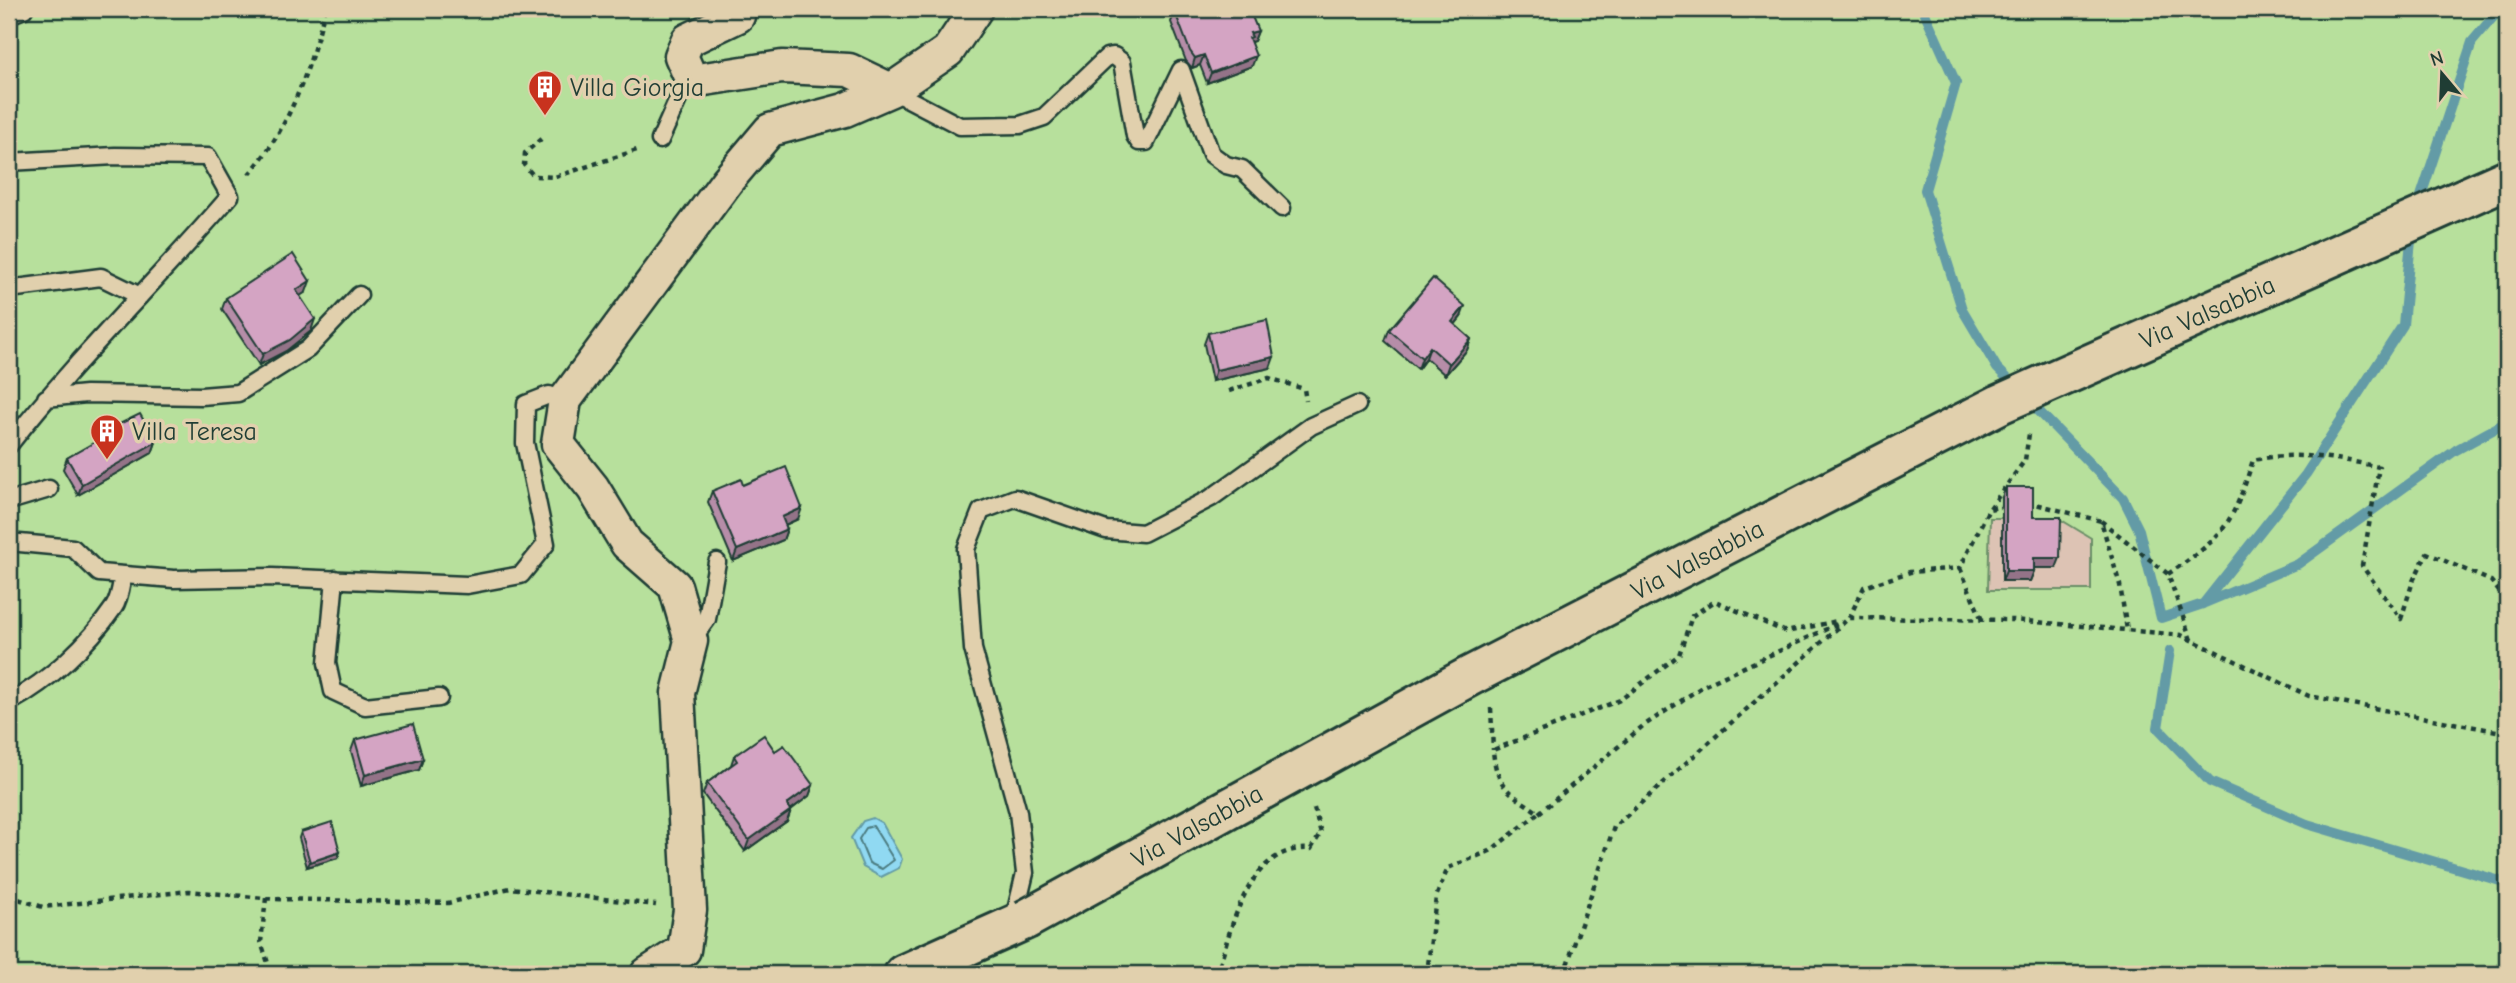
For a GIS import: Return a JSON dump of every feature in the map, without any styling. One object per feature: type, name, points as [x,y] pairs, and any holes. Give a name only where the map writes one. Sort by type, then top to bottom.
[{"type":"main road","name":"Via Valsabbia","points":[[904,974],[1019,922],[1471,676],[2000,404],[2507,179]]},
{"type":"street","points":[[647,974],[684,950],[690,910],[678,693],[691,641],[675,586],[627,544],[593,488],[558,444],[565,400],[727,181],[769,130],[845,110],[891,90],[948,51],[976,9]]},
{"type":"street","points":[[746,12],[688,40],[681,56],[692,81],[795,67],[849,70],[891,90]]},
{"type":"lane","points":[[9,15],[24,9]]},
{"type":"lane","points":[[891,90],[960,126],[1020,125],[1044,117],[1107,57],[1114,56],[1122,62],[1135,136],[1139,142],[1146,142],[1181,70],[1212,154],[1226,165],[1242,169],[1282,208]]},
{"type":"lane","points":[[660,140],[680,94],[692,81]]},
{"type":"lane","points":[[9,162],[115,156],[208,157],[230,196],[46,398],[9,445]]},
{"type":"lane","points":[[9,289],[101,277],[140,296]]},
{"type":"lane","points":[[46,398],[86,394],[201,396],[238,393],[308,349],[359,295]]},
{"type":"lane","points":[[9,542],[73,548],[99,573],[174,579],[335,579],[467,585],[521,575],[546,544],[525,443],[526,404],[549,395],[565,400]]},
{"type":"lane","points":[[1019,922],[1025,873],[1018,812],[973,649],[966,549],[981,511],[1015,498],[1106,530],[1143,533],[1211,498],[1311,426],[1357,405]]},
{"type":"lane","points":[[9,501],[50,489]]},
{"type":"lane","points":[[691,641],[707,619],[717,562]]},
{"type":"lane","points":[[10,702],[36,687],[75,652],[116,604],[123,575]]},
{"type":"lane","points":[[335,579],[327,663],[332,691],[365,706],[439,698]]},
{"type":"path","points":[[230,196],[271,150],[311,64],[325,9]]},
{"type":"path","points":[[541,139],[525,153],[524,165],[534,176],[555,177],[611,160],[660,140]]},
{"type":"path","points":[[1229,391],[1269,378],[1304,389],[1311,426]]},
{"type":"path","points":[[1982,620],[1969,595],[1960,568],[1989,509],[2025,460],[2029,433]]},
{"type":"path","points":[[2168,574],[2214,541],[2238,509],[2253,460],[2280,454],[2316,459],[2339,458],[2379,467],[2362,566],[2401,619],[2413,581],[2427,553],[2491,581],[2507,603]]},
{"type":"path","points":[[1989,509],[2030,502],[2101,521],[2168,574],[2191,640]]},
{"type":"path","points":[[2101,521],[2120,585],[2127,630]]},
{"type":"path","points":[[1564,974],[1614,827],[1849,618],[1864,587],[1910,572],[1960,568]]},
{"type":"path","points":[[1539,813],[1504,789],[1495,768],[1493,750],[1620,700],[1679,655],[1692,616],[1715,601],[1728,604],[1786,632],[1849,618],[2014,620],[2181,635],[2309,696],[2507,733]]},
{"type":"path","points":[[1427,974],[1436,897],[1448,868],[1490,851],[1643,726],[1705,685],[1849,618]]},
{"type":"path","points":[[9,896],[43,907],[189,891],[266,898],[448,903],[510,888],[690,910]]},
{"type":"path","points":[[266,898],[261,942],[268,963]]},
{"type":"shaded area","points":[[1990,518],[2058,518],[2091,539],[2091,590],[1988,590]]},
{"type":"green space","points":[[9,9],[2507,9],[2507,974],[9,974]],"holes":[[[1990,518],[2058,518],[2091,538],[2091,590],[1988,590]]]},
{"type":"water","points":[[873,818],[882,823],[902,859],[899,868],[881,877],[863,867],[851,838],[863,821]]},
{"type":"building","points":[[1184,9],[1249,9],[1258,31],[1250,33],[1252,37],[1249,38],[1256,56],[1211,73],[1204,55],[1195,58],[1190,51],[1175,12]]},
{"type":"building","points":[[293,254],[310,281],[296,290],[315,319],[290,340],[263,354],[226,298]]},
{"type":"building","points":[[1433,278],[1465,306],[1452,322],[1471,339],[1449,364],[1430,347],[1422,358],[1389,330]]},
{"type":"building","points":[[1267,320],[1274,357],[1216,370],[1208,333]]},
{"type":"building","name":"Villa Teresa","points":[[140,414],[156,442],[82,484],[67,458],[107,435],[105,431]]},
{"type":"building","points":[[786,467],[802,508],[782,517],[787,529],[737,550],[712,491],[741,479],[743,485]]},
{"type":"building","points":[[2006,487],[2033,487],[2033,517],[2061,517],[2060,558],[2034,558],[2034,571],[2006,571]]},
{"type":"building","points":[[413,724],[423,759],[365,775],[355,740]]},
{"type":"building","points":[[764,735],[775,751],[784,745],[813,785],[787,804],[791,810],[749,840],[707,783],[737,761],[734,756]]},
{"type":"building","points":[[332,822],[340,852],[310,862],[301,832]]},
{"type":"waterway","points":[[1923,9],[1956,83],[1925,190],[1962,309],[1997,368],[2017,388]]},
{"type":"waterway","points":[[2417,208],[2472,42],[2500,9]]},
{"type":"waterway","points":[[2028,400],[2123,498],[2139,530],[2161,618],[2203,604],[2306,474],[2403,325],[2412,230]]},
{"type":"waterway","points":[[2205,603],[2298,564],[2456,450],[2507,422]]},
{"type":"waterway","points":[[2170,651],[2158,728],[2210,782],[2307,824],[2507,883]]},
{"type":"place","name":"Villa Giorgia","points":[[545,117]]},
{"type":"place","name":"Villa Teresa","points":[[107,461]]}]
